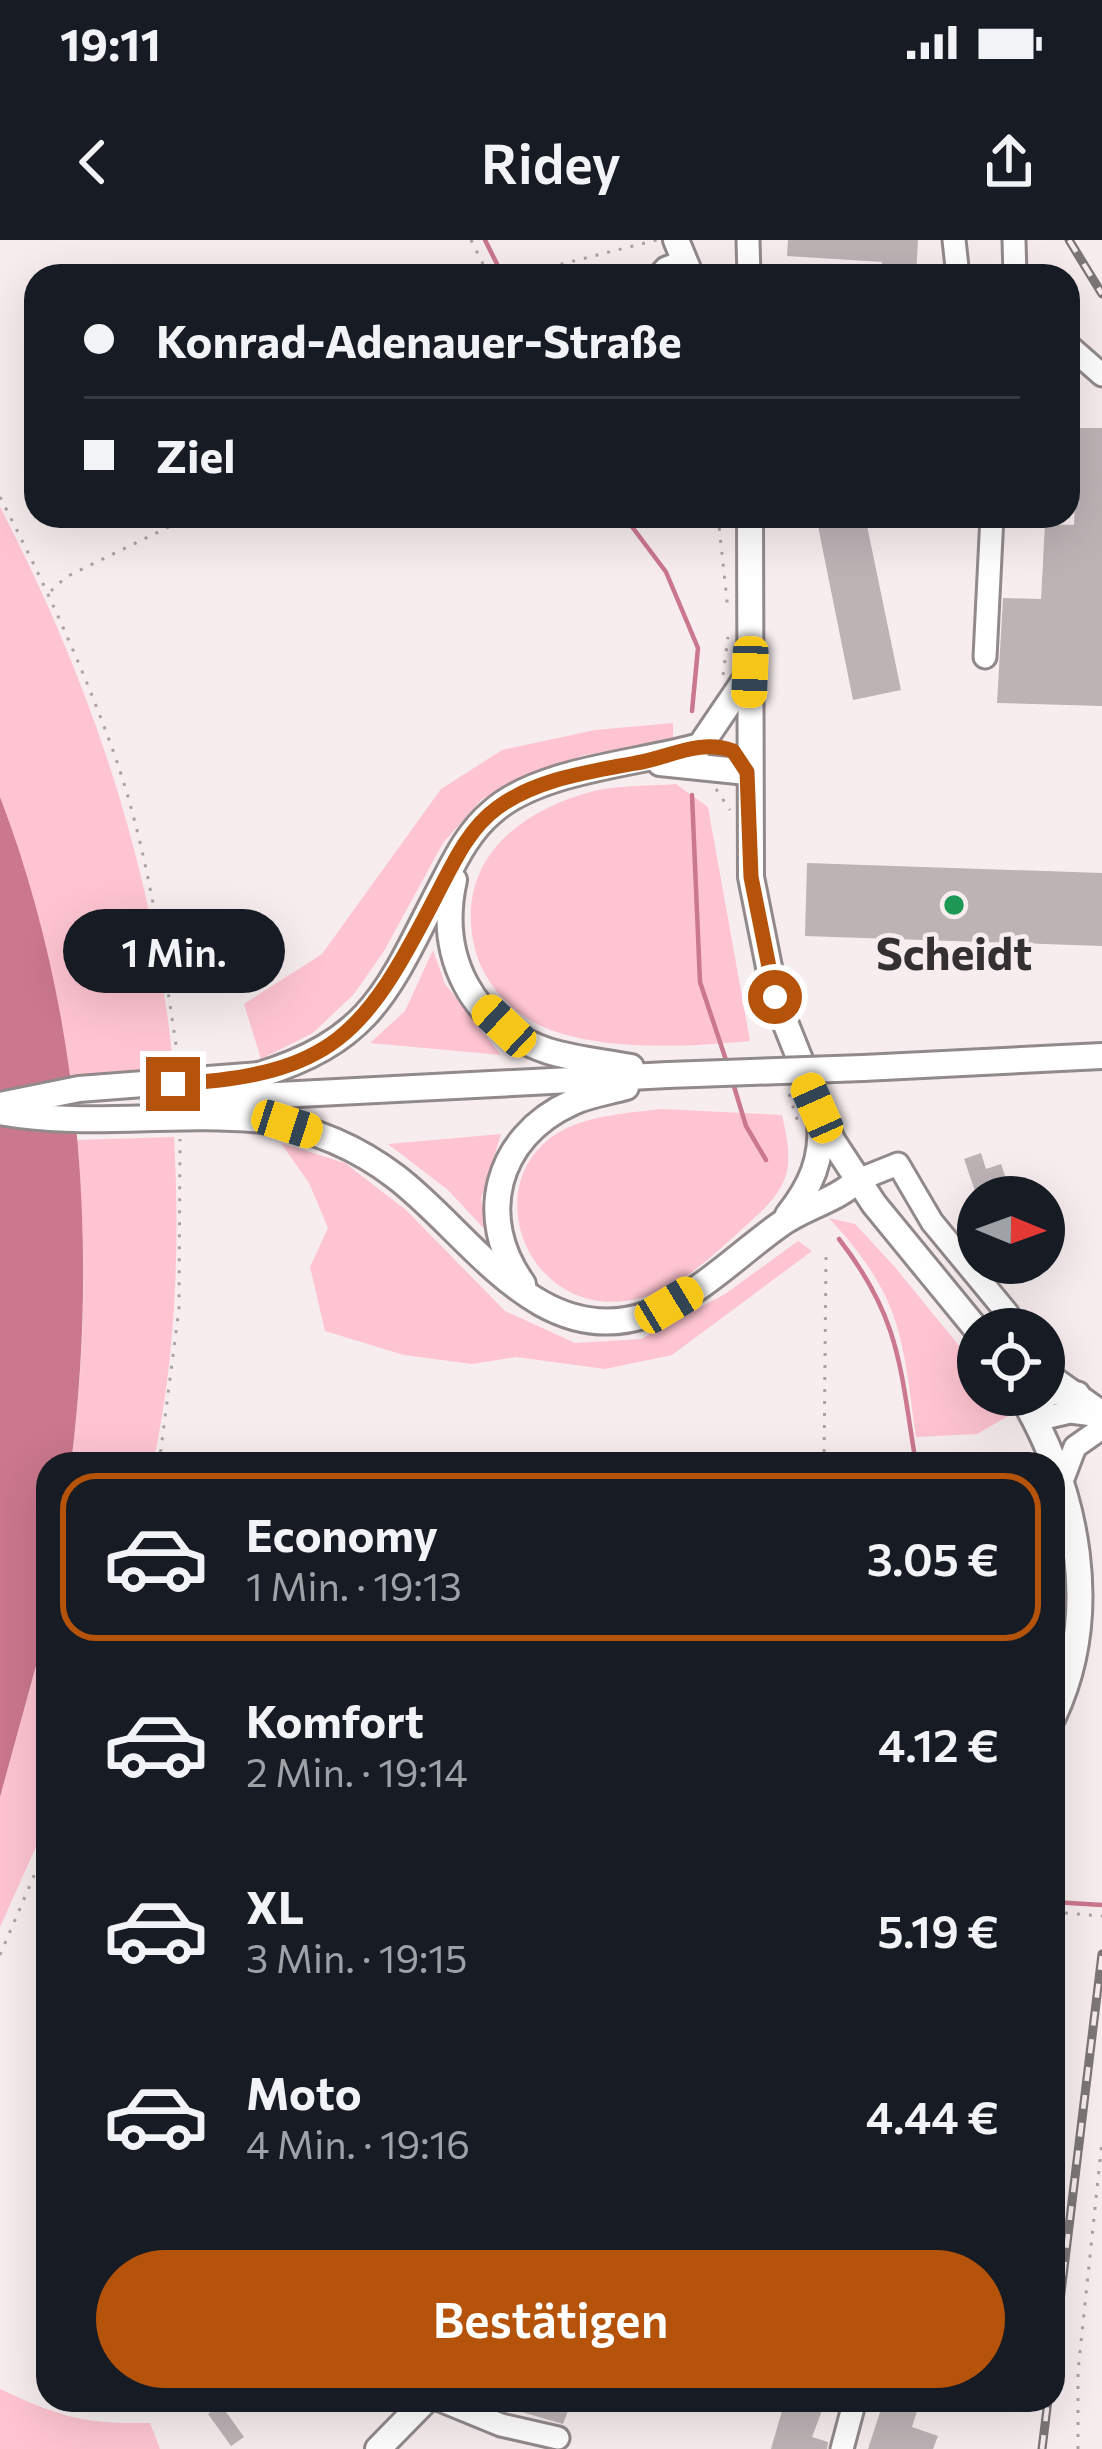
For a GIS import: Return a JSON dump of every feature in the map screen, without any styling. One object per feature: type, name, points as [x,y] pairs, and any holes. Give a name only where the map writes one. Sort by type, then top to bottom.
[{"type":"main road","points":[[749,528],[747,772],[751,877],[761,943],[788,1037],[817,1108],[857,1180],[960,1308]]},
{"type":"main road","points":[[700,746],[720,723],[750,672]]},
{"type":"main road","points":[[0,1108],[35,1119],[219,1115],[260,1097],[356,1029],[400,969],[460,850],[494,810],[516,796],[588,772],[700,746],[733,751],[747,772]]},
{"type":"main road","points":[[647,761],[747,772]]},
{"type":"main road","points":[[460,850],[447,910],[451,956],[469,993],[504,1026],[546,1050],[668,1075]]},
{"type":"main road","points":[[0,1108],[79,1089],[260,1097],[1102,1056]]},
{"type":"main road","points":[[534,1299],[508,1264],[497,1234],[494,1194],[508,1155],[536,1124],[572,1102],[668,1075]]},
{"type":"main road","points":[[260,1097],[376,1163],[422,1198],[499,1275],[534,1299],[594,1322],[648,1314],[696,1289],[782,1222],[844,1193],[857,1180]]},
{"type":"main road","points":[[782,1222],[809,1187],[820,1147],[817,1108]]},
{"type":"main road","points":[[809,1187],[836,1175],[857,1180]]},
{"type":"main road","points":[[1033,1416],[1052,1452]]},
{"type":"main road","points":[[1065,1480],[1087,1572],[1089,1615],[1073,1682],[1065,1696]]},
{"type":"main road","points":[[378,2449],[414,2412]]},
{"type":"street","points":[[985,657],[991,528]]},
{"type":"street","points":[[857,1180],[898,1164],[932,1222],[1003,1308]]},
{"type":"street","points":[[1065,1385],[1102,1414]]},
{"type":"street","points":[[1065,1394],[1078,1393]]},
{"type":"street","points":[[1065,1412],[1102,1414]]},
{"type":"street","points":[[1065,1473],[1075,1447],[1102,1427]]},
{"type":"street","points":[[468,2412],[501,2426],[558,2438]]},
{"type":"street","points":[[842,2449],[852,2412]]},
{"type":"path","points":[[563,264],[657,241]]},
{"type":"path","points":[[0,497],[50,592],[117,762],[156,914],[178,1057]]},
{"type":"path","points":[[50,592],[66,577],[166,528]]},
{"type":"path","points":[[719,528],[730,622],[727,646]]},
{"type":"path","points":[[161,1452],[179,1310],[180,1120]]},
{"type":"path","points":[[824,1452],[826,1256]]},
{"type":"path","points":[[0,1955],[36,1871]]},
{"type":"path","points":[[1065,1913],[1102,1916]]},
{"type":"path","points":[[1078,2449],[1078,2371],[1102,2141]]},
{"type":"shaded area","points":[[0,507],[63,642],[115,782],[152,926],[174,1074],[68,1078],[58,1006],[0,797]]},
{"type":"shaded area","points":[[673,723],[673,738],[581,756],[482,799],[443,843],[384,951],[354,994],[313,1033],[261,1059],[244,1004],[322,954],[441,789],[502,750],[595,730]]},
{"type":"shaded area","points":[[676,784],[708,807],[750,1041],[617,1044],[564,1034],[529,1020],[498,993],[474,945],[474,888],[484,864],[518,826],[566,800],[604,789]]},
{"type":"shaded area","points":[[0,797],[49,958],[65,1042],[76,1126],[83,1296],[72,1452],[36,1452],[36,1666],[0,1797]]},
{"type":"shaded area","points":[[433,950],[445,984],[501,1055],[370,1043],[405,1011]]},
{"type":"shaded area","points":[[661,1109],[782,1115],[788,1154],[784,1181],[756,1217],[671,1286],[616,1302],[579,1296],[549,1278],[529,1251],[518,1218],[520,1185],[534,1154],[563,1130],[598,1118]]},
{"type":"shaded area","points":[[501,1134],[481,1199],[488,1233],[448,1190],[388,1144]]},
{"type":"shaded area","points":[[174,1137],[174,1301],[155,1452],[72,1452],[83,1302],[76,1140]]},
{"type":"shaded area","points":[[281,1143],[345,1163],[406,1210],[505,1311],[575,1343],[641,1339],[725,1294],[798,1241],[812,1251],[672,1355],[605,1369],[516,1357],[472,1364],[404,1355],[325,1331],[310,1267],[328,1228],[309,1183]]},
{"type":"shaded area","points":[[829,1218],[855,1224],[957,1343],[957,1416],[1008,1416],[977,1434],[916,1437],[895,1319],[853,1246]]},
{"type":"shaded area","points":[[36,1666],[36,1847],[0,1927],[0,1797]]},
{"type":"shaded area","points":[[0,2389],[36,2405],[36,2412],[150,2423],[160,2449],[0,2449]]},
{"type":"building","points":[[788,240],[918,240],[917,264],[787,256]]},
{"type":"building","points":[[1080,428],[1102,428],[1102,706],[997,703],[1003,598],[1041,599],[1045,528],[1080,528]]},
{"type":"building","points":[[818,528],[867,528],[901,690],[853,700]]},
{"type":"building","name":"Scheidt","points":[[807,863],[1102,873],[1102,946],[805,936]]},
{"type":"building","points":[[981,1153],[986,1169],[1001,1164],[1005,1176],[970,1176],[964,1159]]},
{"type":"building","points":[[226,2412],[244,2437],[231,2446],[208,2414]]},
{"type":"building","points":[[522,2412],[568,2412],[563,2424]]},
{"type":"building","points":[[782,2412],[821,2412],[812,2437],[828,2442],[827,2449],[771,2449]]},
{"type":"building","points":[[880,2412],[917,2412],[912,2427],[938,2436],[933,2449],[868,2449]]},
{"type":"waterway","points":[[485,240],[497,264]]},
{"type":"waterway","points":[[633,528],[666,572],[698,648],[692,711]]},
{"type":"waterway","points":[[692,795],[700,982],[728,1066]]},
{"type":"waterway","points":[[733,1083],[746,1126],[766,1160]]},
{"type":"waterway","points":[[839,1239],[886,1320],[901,1372],[914,1452]]},
{"type":"waterway","points":[[1065,1903],[1102,1905]]},
{"type":"railway","points":[[1069,240],[1102,294]]},
{"type":"railway","points":[[1065,2260],[1102,1954]]},
{"type":"railway","points":[[1042,2449],[1047,2412]]},
{"type":"place","name":"Scheidt","points":[[954,905]]},
{"type":"route","points":[[173,1084],[259,1075],[332,1046],[356,1029],[400,969],[460,850],[494,810],[547,784],[700,746],[733,751],[747,772],[751,877],[775,997]]}]
